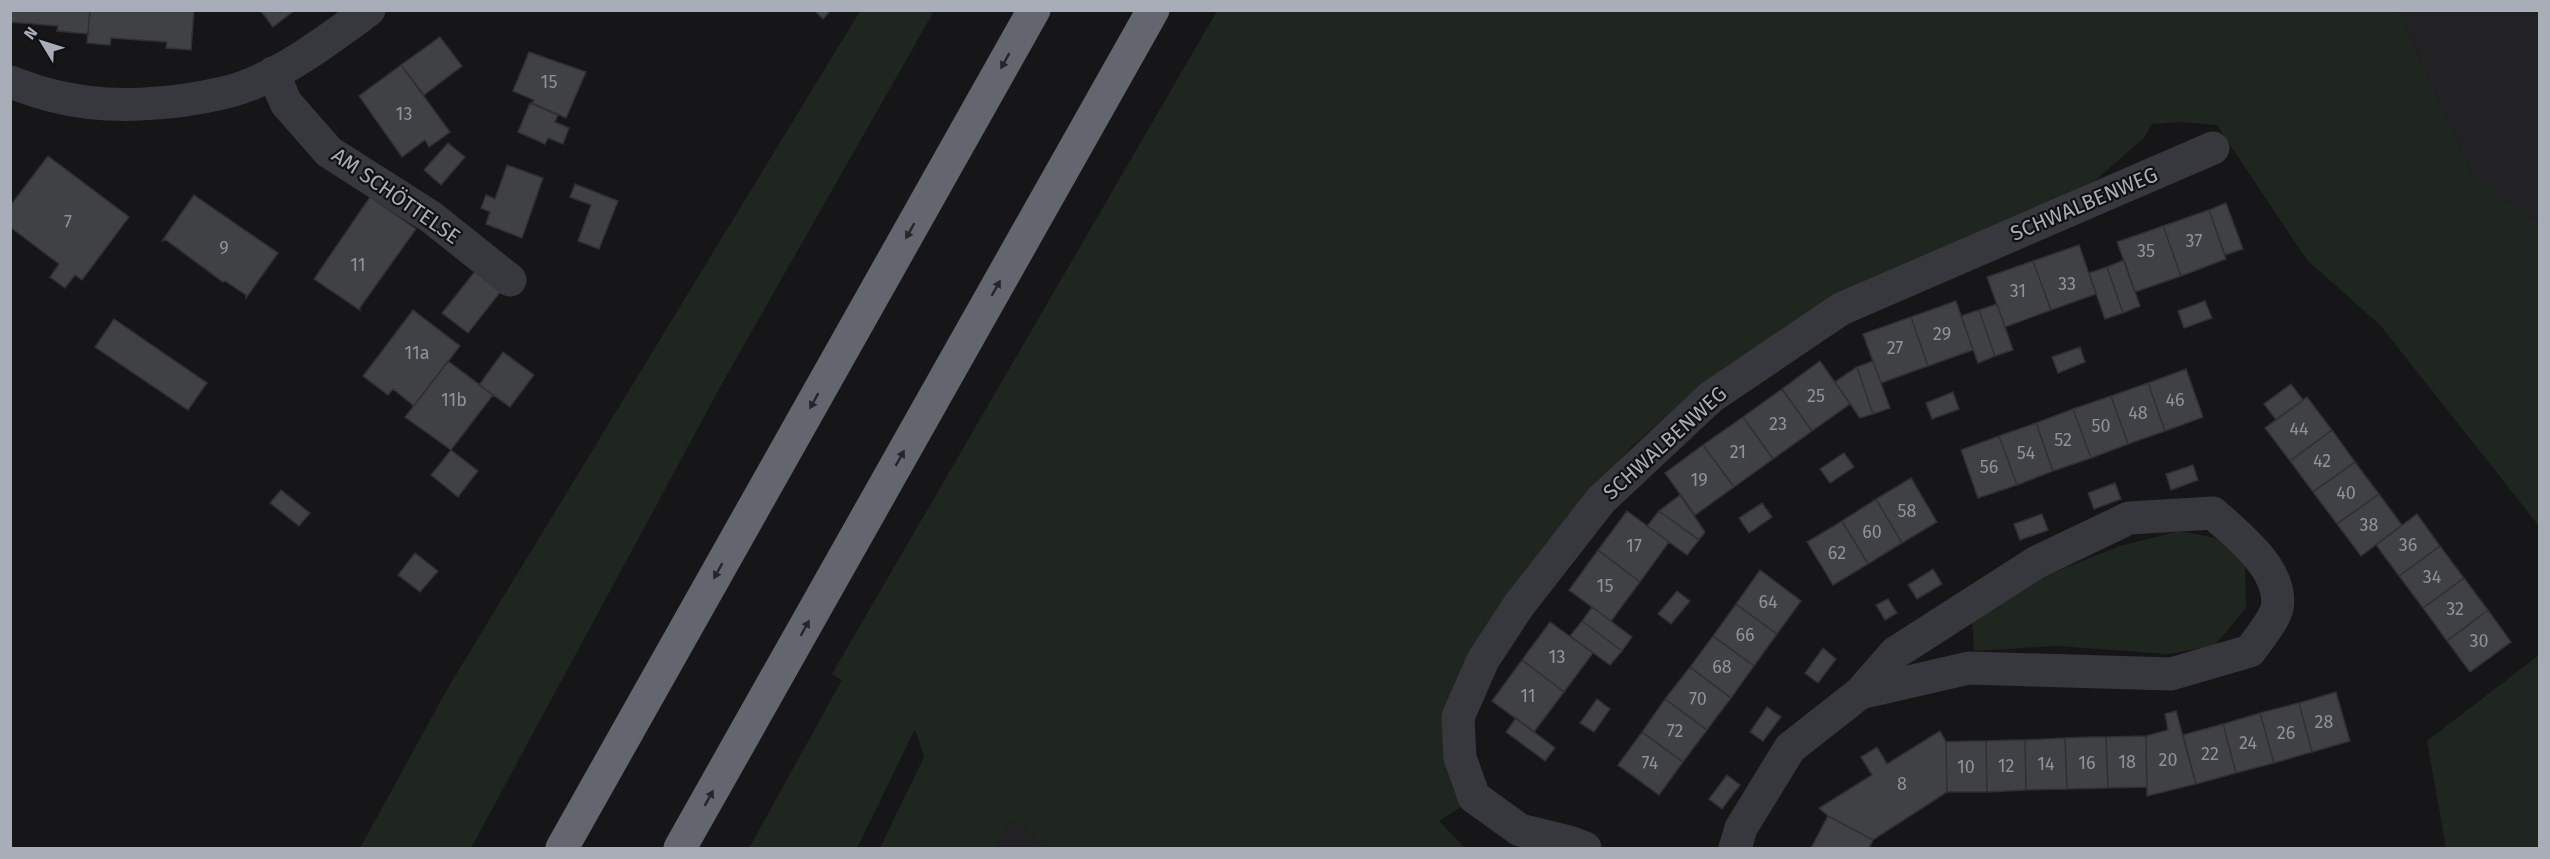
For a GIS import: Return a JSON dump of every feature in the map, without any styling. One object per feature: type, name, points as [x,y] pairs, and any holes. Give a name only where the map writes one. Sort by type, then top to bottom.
[{"type":"highway","points":[[562,849],[1034,10]]},
{"type":"highway","points":[[680,849],[1153,10]]},
{"type":"street","points":[[10,82],[55,97],[109,104],[176,101],[228,92],[273,73],[322,45],[369,10]]},
{"type":"street","name":"AM SCHÖTTELSE","points":[[273,73],[286,103],[329,152],[431,217],[510,280]]},
{"type":"street","name":"SCHWALBENWEG","points":[[1585,849],[1569,842],[1520,830],[1474,797],[1460,758],[1458,717],[1483,660],[1519,605],[1601,500],[1711,397],[1841,309],[2213,148]]},
{"type":"street","points":[[1735,849],[1741,828],[1790,748],[1860,693],[1894,653],[2037,562],[2129,518],[2213,513],[2253,549],[2276,584],[2277,609],[2250,651],[2171,674],[1968,668],[1860,693]]},
{"type":"shaded area","points":[[860,11],[934,11],[724,380],[471,848],[360,848],[449,686]]},
{"type":"shaded area","points":[[1217,11],[2398,11],[2474,178],[2539,224],[2539,526],[2380,325],[2307,260],[2217,125],[2181,122],[2152,124],[2144,138],[2067,205],[1689,396],[1633,445],[1575,510],[1445,722],[1446,766],[1461,807],[1439,821],[1465,848],[1048,848],[1011,821],[994,848],[880,848],[924,757],[915,729],[857,848],[749,848],[842,680],[832,674]]},
{"type":"shaded area","points":[[2398,11],[2539,11],[2539,224],[2474,178]]},
{"type":"shaded area","points":[[2179,531],[2216,538],[2245,565],[2246,608],[2214,646],[2168,654],[2056,646],[1974,651],[1972,619],[2042,577],[2120,546]]},
{"type":"shaded area","points":[[2539,655],[2539,848],[2446,848],[2427,741]]},
{"type":"shaded area","points":[[1011,821],[1048,848],[994,848]]},
{"type":"building","points":[[10,10],[90,10],[88,34],[57,31],[58,26],[10,22]]},
{"type":"building","points":[[90,10],[194,10],[191,50],[166,48],[167,42],[111,38],[110,45],[87,43]]},
{"type":"building","points":[[260,10],[295,10],[273,27]]},
{"type":"building","points":[[814,10],[831,10],[823,19]]},
{"type":"building","points":[[440,37],[462,66],[424,95],[401,65]]},
{"type":"building","points":[[529,52],[586,72],[566,118],[532,103],[534,100],[513,91]]},
{"type":"building","points":[[401,65],[450,132],[429,147],[425,140],[402,157],[359,96]]},
{"type":"building","points":[[530,103],[558,115],[555,122],[569,128],[563,144],[548,138],[545,144],[518,132]]},
{"type":"building","points":[[448,143],[465,157],[441,185],[424,170]]},
{"type":"building","points":[[48,156],[129,217],[82,280],[75,275],[65,288],[50,277],[59,264],[10,227],[10,206]]},
{"type":"building","points":[[507,165],[543,178],[522,238],[486,224],[490,212],[481,208],[486,195],[495,199]]},
{"type":"building","points":[[575,184],[618,201],[599,249],[578,241],[591,205],[570,197]]},
{"type":"building","points":[[194,195],[278,253],[246,298],[246,295],[225,281],[223,282],[166,240],[162,241]]},
{"type":"building","points":[[370,197],[416,229],[359,309],[361,311],[314,279]]},
{"type":"building","points":[[2226,203],[2243,249],[2225,255],[2209,210]]},
{"type":"building","points":[[2209,210],[2226,259],[2181,276],[2163,226]]},
{"type":"building","points":[[2163,226],[2181,276],[2135,292],[2117,242]]},
{"type":"building","points":[[2079,245],[2096,294],[2051,310],[2033,261]]},
{"type":"building","points":[[2124,260],[2140,306],[2123,313],[2107,267]]},
{"type":"building","points":[[2033,261],[2051,310],[2005,327],[1987,277]]},
{"type":"building","points":[[2107,267],[2123,313],[2105,319],[2089,273]]},
{"type":"building","points":[[476,270],[502,290],[468,333],[442,313]]},
{"type":"building","points":[[1956,301],[1973,350],[1928,366],[1911,317]]},
{"type":"building","points":[[2205,301],[2212,318],[2184,328],[2178,311]]},
{"type":"building","points":[[1997,304],[2013,350],[1995,356],[1979,310]]},
{"type":"building","points":[[413,310],[460,346],[414,406],[393,389],[388,395],[363,376]]},
{"type":"building","points":[[1979,310],[1995,356],[1978,363],[1961,316]]},
{"type":"building","points":[[1911,317],[1928,366],[1881,383],[1863,334]]},
{"type":"building","points":[[114,319],[207,383],[188,410],[95,347]]},
{"type":"building","points":[[2080,347],[2085,362],[2058,373],[2052,357]]},
{"type":"building","points":[[503,352],[534,375],[510,407],[479,385]]},
{"type":"building","points":[[448,361],[493,395],[451,450],[405,417]]},
{"type":"building","points":[[1820,361],[1850,404],[1812,431],[1782,389]]},
{"type":"building","points":[[1873,361],[1890,408],[1873,414],[1857,367]]},
{"type":"building","points":[[1857,367],[1873,414],[1860,418],[1835,382]]},
{"type":"building","points":[[2186,369],[2203,417],[2165,431],[2148,383]]},
{"type":"building","points":[[2148,383],[2165,431],[2128,444],[2111,396]]},
{"type":"building","points":[[2291,384],[2303,400],[2276,420],[2264,404]]},
{"type":"building","points":[[1782,389],[1812,431],[1773,459],[1743,417]]},
{"type":"building","points":[[1953,392],[1959,409],[1932,419],[1926,403]]},
{"type":"building","points":[[2111,396],[2128,444],[2091,458],[2073,409]]},
{"type":"building","points":[[2307,397],[2332,430],[2290,461],[2265,428]]},
{"type":"building","points":[[2073,409],[2091,458],[2053,471],[2036,423]]},
{"type":"building","points":[[1743,417],[1773,459],[1734,487],[1703,445]]},
{"type":"building","points":[[2036,423],[2053,471],[2017,485],[1999,436]]},
{"type":"building","points":[[2332,430],[2355,462],[2313,492],[2290,461]]},
{"type":"building","points":[[1999,436],[2017,485],[1978,498],[1961,450]]},
{"type":"building","points":[[1703,445],[1734,487],[1695,515],[1665,473]]},
{"type":"building","points":[[451,450],[478,471],[458,497],[431,475]]},
{"type":"building","points":[[1844,453],[1854,467],[1830,483],[1820,469]]},
{"type":"building","points":[[2355,462],[2379,494],[2337,524],[2313,492]]},
{"type":"building","points":[[2193,465],[2198,480],[2171,490],[2166,474]]},
{"type":"building","points":[[1911,478],[1937,522],[1902,543],[1876,499]]},
{"type":"building","points":[[2115,483],[2121,499],[2094,509],[2088,493]]},
{"type":"building","points":[[281,490],[310,513],[299,526],[270,503]]},
{"type":"building","points":[[2379,494],[2402,525],[2361,556],[2337,524]]},
{"type":"building","points":[[1680,495],[1705,532],[1699,540],[1659,511]]},
{"type":"building","points":[[1876,499],[1902,543],[1868,564],[1842,521]]},
{"type":"building","points":[[1762,503],[1772,517],[1749,533],[1739,518]]},
{"type":"building","points":[[1627,511],[1669,542],[1640,582],[1598,550]]},
{"type":"building","points":[[1659,511],[1699,540],[1687,555],[1647,526]]},
{"type":"building","points":[[2042,514],[2048,530],[2020,540],[2014,524]]},
{"type":"building","points":[[2417,514],[2440,546],[2399,576],[2376,545]]},
{"type":"building","points":[[1842,521],[1868,564],[1833,585],[1807,542]]},
{"type":"building","points":[[2440,546],[2464,578],[2423,608],[2399,576]]},
{"type":"building","points":[[1598,550],[1640,582],[1611,621],[1569,590]]},
{"type":"building","points":[[415,553],[438,571],[420,592],[398,575]]},
{"type":"building","points":[[1933,569],[1942,584],[1917,599],[1908,585]]},
{"type":"building","points":[[1760,570],[1801,601],[1777,634],[1736,604]]},
{"type":"building","points":[[2464,578],[2488,610],[2447,641],[2423,608]]},
{"type":"building","points":[[1677,591],[1690,601],[1671,624],[1658,614]]},
{"type":"building","points":[[1888,599],[1897,613],[1885,620],[1876,605]]},
{"type":"building","points":[[1736,604],[1777,634],[1754,666],[1713,636]]},
{"type":"building","points":[[1592,607],[1632,637],[1622,651],[1582,621]]},
{"type":"building","points":[[2488,610],[2511,642],[2470,672],[2447,641]]},
{"type":"building","points":[[1582,621],[1622,651],[1610,665],[1570,636]]},
{"type":"building","points":[[1550,622],[1593,653],[1564,692],[1522,660]]},
{"type":"building","points":[[1713,636],[1754,666],[1731,698],[1690,667]]},
{"type":"building","points":[[1823,648],[1836,659],[1818,683],[1805,673]]},
{"type":"building","points":[[1522,660],[1564,692],[1534,732],[1492,701]]},
{"type":"building","points":[[1690,667],[1731,698],[1707,730],[1665,699]]},
{"type":"building","points":[[2336,692],[2350,741],[2312,752],[2299,703]]},
{"type":"building","points":[[1597,699],[1610,709],[1594,732],[1580,723]]},
{"type":"building","points":[[1665,699],[1707,730],[1683,762],[1642,732]]},
{"type":"building","points":[[2299,703],[2312,752],[2274,763],[2260,713]]},
{"type":"building","points":[[1767,707],[1781,717],[1763,741],[1750,732]]},
{"type":"building","points":[[2176,711],[2196,784],[2147,796],[2146,736],[2168,730],[2165,714]]},
{"type":"building","points":[[2260,713],[2274,763],[2236,773],[2223,724]]},
{"type":"building","points":[[1516,718],[1555,748],[1545,761],[1506,732]]},
{"type":"building","points":[[2223,724],[2236,773],[2196,784],[2183,735]]},
{"type":"building","points":[[1940,731],[1946,742],[1947,792],[1873,840],[1828,816],[1819,808],[1872,775],[1861,757],[1877,747],[1887,764]]},
{"type":"building","points":[[1642,732],[1683,762],[1659,795],[1618,765]]},
{"type":"building","points":[[2146,736],[2147,787],[2108,788],[2106,737]]},
{"type":"building","points":[[2106,737],[2108,788],[2067,789],[2065,738]]},
{"type":"building","points":[[2065,738],[2067,789],[2026,790],[2025,740]]},
{"type":"building","points":[[2025,740],[2026,790],[1987,792],[1986,741]]},
{"type":"building","points":[[1986,741],[1987,792],[1947,792],[1946,742]]},
{"type":"building","points":[[1727,775],[1740,785],[1722,809],[1709,799]]},
{"type":"building","points":[[1828,816],[1873,840],[1869,848],[1811,848]]}]
